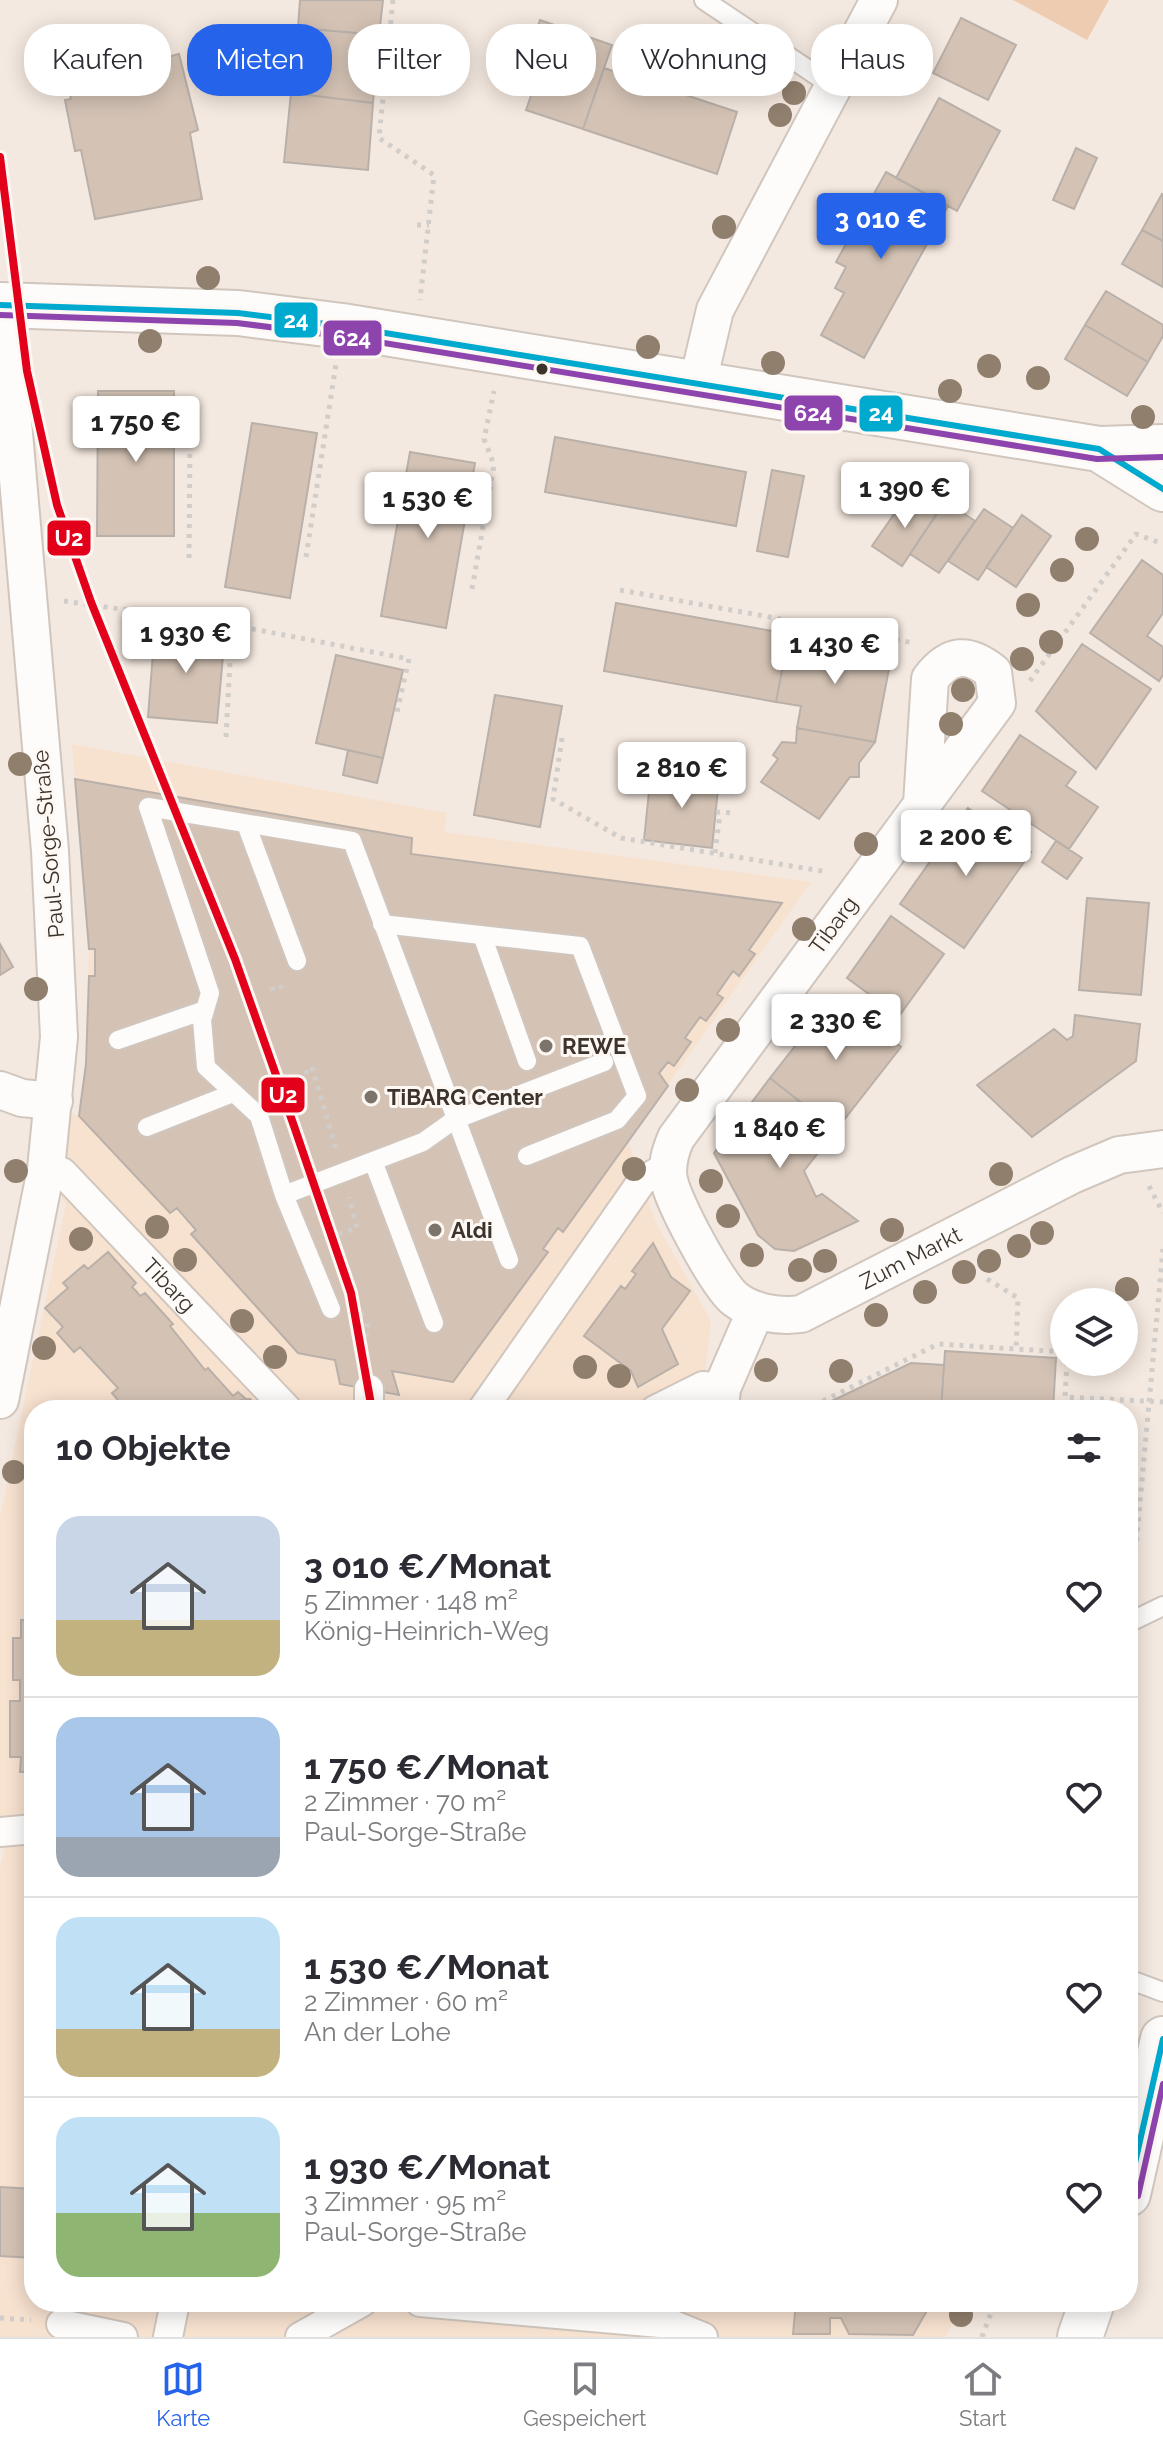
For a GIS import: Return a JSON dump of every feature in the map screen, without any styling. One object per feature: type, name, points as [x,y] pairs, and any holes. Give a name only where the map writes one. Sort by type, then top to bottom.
[{"type":"street","points":[[865,24],[879,0]]},
{"type":"street","points":[[697,386],[715,310],[825,96]]},
{"type":"street","points":[[1,299],[238,313],[342,326],[697,386],[1162,457]]},
{"type":"street","name":"Paul-Sorge-Straße","points":[[0,1400],[46,1169],[59,1037],[58,971],[1,299]]},
{"type":"street","points":[[922,804],[926,696],[930,679],[940,666],[957,658],[977,659],[993,672],[997,703]]},
{"type":"street","name":"Tibarg","points":[[668,1166],[676,1138],[997,703]]},
{"type":"street","points":[[0,1090],[22,1098],[54,1101]]},
{"type":"street","name":"Zum Markt","points":[[756,1310],[788,1316],[811,1311],[1072,1175],[1119,1155],[1163,1149]]},
{"type":"street","points":[[489,1400],[642,1181],[668,1166],[672,1192],[718,1280],[734,1299],[756,1310],[721,1399],[703,1386],[675,1400]]},
{"type":"street","name":"Tibarg","points":[[46,1169],[62,1172],[279,1400]]},
{"type":"street","points":[[0,1832],[24,1830]]},
{"type":"street","points":[[1138,2150],[1163,2039]]},
{"type":"street","points":[[168,2337],[173,2312]]},
{"type":"street","points":[[300,2337],[344,2312]]},
{"type":"street","points":[[534,2312],[671,2324],[703,2337]]},
{"type":"street","points":[[1080,2337],[1089,2312]]},
{"type":"street","points":[[61,2324],[123,2337]]},
{"type":"lane","points":[[704,0],[811,72]]},
{"type":"lane","points":[[331,1309],[284,1195],[259,1116],[206,1067],[202,1020],[210,993],[148,807],[352,841],[509,1260]]},
{"type":"lane","points":[[246,824],[297,961]]},
{"type":"lane","points":[[382,924],[580,946],[637,1096],[617,1120],[527,1156]]},
{"type":"lane","points":[[482,935],[527,1061]]},
{"type":"lane","points":[[118,1040],[205,1010]]},
{"type":"lane","points":[[284,1195],[423,1142],[454,1120],[604,1062]]},
{"type":"lane","points":[[147,1127],[233,1093]]},
{"type":"lane","points":[[373,1161],[434,1323]]},
{"type":"lane","points":[[1138,1617],[1163,1606]]},
{"type":"lane","points":[[1138,1983],[1163,1992]]},
{"type":"path","points":[[393,0],[379,138],[434,175],[416,338]]},
{"type":"path","points":[[417,225],[429,225]]},
{"type":"path","points":[[306,557],[342,326]]},
{"type":"path","points":[[472,589],[494,465],[484,439],[502,354]]},
{"type":"path","points":[[174,439],[190,440],[189,562]]},
{"type":"path","points":[[997,703],[1021,692],[1136,534],[1163,544]]},
{"type":"path","points":[[620,590],[917,644],[940,666]]},
{"type":"path","points":[[27,596],[232,625],[409,659],[397,712]]},
{"type":"path","points":[[226,737],[232,625]]},
{"type":"path","points":[[562,738],[553,799],[621,838],[817,868],[863,884]]},
{"type":"path","points":[[715,853],[718,812],[735,813]]},
{"type":"path","points":[[280,985],[284,993]]},
{"type":"path","points":[[272,987],[275,996]]},
{"type":"path","points":[[1146,1181],[1163,1213]]},
{"type":"path","points":[[340,1233],[343,1243]]},
{"type":"path","points":[[1138,1522],[1163,1249]]},
{"type":"path","points":[[987,1279],[1018,1298],[1016,1349]]},
{"type":"path","points":[[364,1316],[367,1387]]},
{"type":"path","points":[[825,1400],[938,1344],[1050,1351]]},
{"type":"path","points":[[1066,1376],[1065,1397],[1129,1400]]},
{"type":"path","points":[[1138,1400],[1163,1402]]},
{"type":"path","points":[[982,2337],[991,2312]]},
{"type":"path","points":[[0,2314],[15,2317]]},
{"type":"shaded area","points":[[1013,0],[1109,0],[1087,40]]},
{"type":"shaded area","name":"TiBARG Center","points":[[72,744],[447,813],[444,832],[811,882],[628,1141],[655,1221],[711,1321],[702,1400],[25,1400],[66,1204],[57,1192],[71,1114],[79,1115],[86,1064],[89,949]]},
{"type":"shaded area","name":"TiBARG Center","points":[[24,1403],[24,2312],[957,2312],[946,2337],[0,2337],[0,1866],[4,1853],[0,1830],[0,1516]]},
{"type":"building","points":[[300,0],[383,0],[380,24],[348,24],[348,32],[332,31],[332,24],[298,24]]},
{"type":"building","points":[[961,18],[1016,45],[988,100],[933,73]]},
{"type":"building","points":[[332,31],[348,32],[348,96],[374,96],[373,103],[316,96],[332,96]]},
{"type":"building","points":[[596,39],[612,45],[596,91]]},
{"type":"building","points":[[179,54],[187,96],[198,130],[190,133],[202,199],[95,219],[81,150],[75,151],[65,100],[71,99],[70,96],[171,96],[171,56]]},
{"type":"building","points":[[604,68],[612,71],[612,96],[689,96],[737,112],[717,174],[583,129]]},
{"type":"building","points":[[291,96],[373,103],[368,170],[284,162]]},
{"type":"building","points":[[531,96],[594,96],[583,129],[526,110]]},
{"type":"building","points":[[939,98],[1000,131],[957,211],[896,178]]},
{"type":"building","points":[[1076,148],[1097,158],[1074,209],[1053,200]]},
{"type":"building","points":[[886,172],[948,206],[864,358],[821,335],[844,293],[835,288],[846,267],[836,262]]},
{"type":"building","points":[[1163,195],[1163,241],[1142,230]]},
{"type":"building","points":[[1142,230],[1163,241],[1163,287],[1122,264]]},
{"type":"building","points":[[1106,291],[1163,325],[1163,336],[1148,362],[1085,325]]},
{"type":"building","points":[[1085,325],[1148,362],[1127,396],[1065,359]]},
{"type":"building","points":[[98,391],[174,391],[174,536],[97,536]]},
{"type":"building","points":[[252,423],[317,433],[290,598],[225,587]]},
{"type":"building","points":[[555,437],[746,472],[736,526],[545,492]]},
{"type":"building","points":[[410,452],[475,463],[446,628],[381,616]]},
{"type":"building","points":[[772,470],[804,476],[788,557],[757,551]]},
{"type":"building","points":[[908,494],[937,514],[902,566],[872,546]]},
{"type":"building","points":[[945,501],[975,521],[939,573],[910,554]]},
{"type":"building","points":[[984,509],[1013,528],[978,580],[948,561]]},
{"type":"building","points":[[1022,515],[1051,536],[1016,587],[986,567]]},
{"type":"building","points":[[1142,560],[1163,575],[1163,613],[1147,636],[1163,647],[1163,675],[1159,681],[1090,633]]},
{"type":"building","points":[[616,603],[789,634],[776,702],[604,671]]},
{"type":"building","points":[[155,627],[225,633],[217,723],[148,717]]},
{"type":"building","points":[[789,634],[892,653],[875,742],[797,728],[801,706],[776,702]]},
{"type":"building","points":[[1082,644],[1151,689],[1096,769],[1036,711]]},
{"type":"building","points":[[336,655],[403,670],[383,758],[316,743]]},
{"type":"building","points":[[495,695],[562,706],[540,827],[474,815]]},
{"type":"building","points":[[797,728],[875,742],[859,763],[859,777],[850,777],[819,819],[761,782],[778,759],[773,755],[782,742],[796,743]]},
{"type":"building","points":[[1020,735],[1076,772],[1066,786],[1098,807],[1069,849],[982,791]]},
{"type":"building","points":[[348,750],[383,758],[377,783],[343,775]]},
{"type":"building","points":[[651,772],[719,779],[712,848],[644,840]]},
{"type":"building","name":"TiBARG Center","points":[[75,779],[412,838],[411,854],[782,903],[749,950],[755,954],[739,976],[733,971],[717,994],[723,998],[706,1021],[700,1017],[685,1038],[691,1042],[674,1066],[668,1062],[659,1073],[668,1086],[563,1232],[558,1228],[543,1249],[548,1252],[453,1382],[392,1371],[399,1395],[340,1384],[335,1360],[298,1353],[191,1234],[196,1230],[177,1208],[170,1213],[79,1116],[86,1064],[89,976],[95,976],[95,949],[89,949]]},
{"type":"building","points":[[968,808],[1031,852],[964,948],[900,904]]},
{"type":"building","points":[[1056,841],[1082,858],[1067,879],[1042,862]]},
{"type":"building","points":[[1087,898],[1149,903],[1141,995],[1079,990]]},
{"type":"building","points":[[891,916],[944,954],[899,1016],[847,978]]},
{"type":"building","points":[[0,944],[13,967],[0,975]]},
{"type":"building","points":[[835,995],[901,1047],[836,1130],[770,1078]]},
{"type":"building","points":[[1075,1015],[1140,1024],[1136,1061],[1032,1137],[977,1085],[1054,1029],[1067,1040],[1073,1036]]},
{"type":"building","points":[[770,1078],[836,1130],[804,1171],[816,1197],[822,1194],[858,1221],[794,1251],[775,1249],[758,1235],[714,1153]]},
{"type":"building","points":[[653,1243],[671,1277],[690,1291],[662,1329],[678,1364],[638,1387],[631,1371],[584,1336],[621,1286],[625,1289],[636,1274],[632,1271]]},
{"type":"building","points":[[108,1252],[136,1283],[132,1287],[140,1296],[145,1293],[173,1324],[170,1326],[205,1370],[208,1368],[233,1396],[238,1392],[246,1399],[118,1400],[112,1393],[118,1388],[80,1347],[74,1352],[57,1333],[63,1327],[45,1308],[68,1288],[63,1283],[84,1265],[88,1269]]},
{"type":"building","points":[[945,1351],[1050,1358],[1050,1376],[1055,1376],[1054,1400],[942,1400]]},
{"type":"building","points":[[911,1363],[944,1365],[942,1400],[834,1400]]},
{"type":"building","points":[[21,1620],[24,1620],[24,1772],[20,1772],[21,1757],[10,1757],[10,1701],[20,1701],[20,1680],[13,1680],[13,1638],[21,1638]]},
{"type":"building","points":[[0,2187],[24,2188],[24,2257],[0,2256]]},
{"type":"building","points":[[795,2312],[926,2312],[913,2335],[849,2334],[841,2318],[830,2318],[830,2334],[793,2334]]},
{"type":"transit line","name":"U2","points":[[0,157],[27,371],[57,505],[91,602],[235,959],[294,1126],[351,1293],[370,1400]]},
{"type":"transit line","name":"24","points":[[0,305],[238,313],[342,326],[1099,449],[1163,489]]},
{"type":"transit line","name":"624","points":[[0,315],[237,323],[341,336],[1097,459],[1163,457]]},
{"type":"transit line","name":"24","points":[[1138,2150],[1163,2039]]},
{"type":"transit line","name":"624","points":[[1138,2196],[1163,2084]]},
{"type":"place","name":"REWE","points":[[546,1046]]},
{"type":"place","name":"TiBARG Center","points":[[371,1097]]},
{"type":"place","name":"Aldi","points":[[435,1230]]}]
